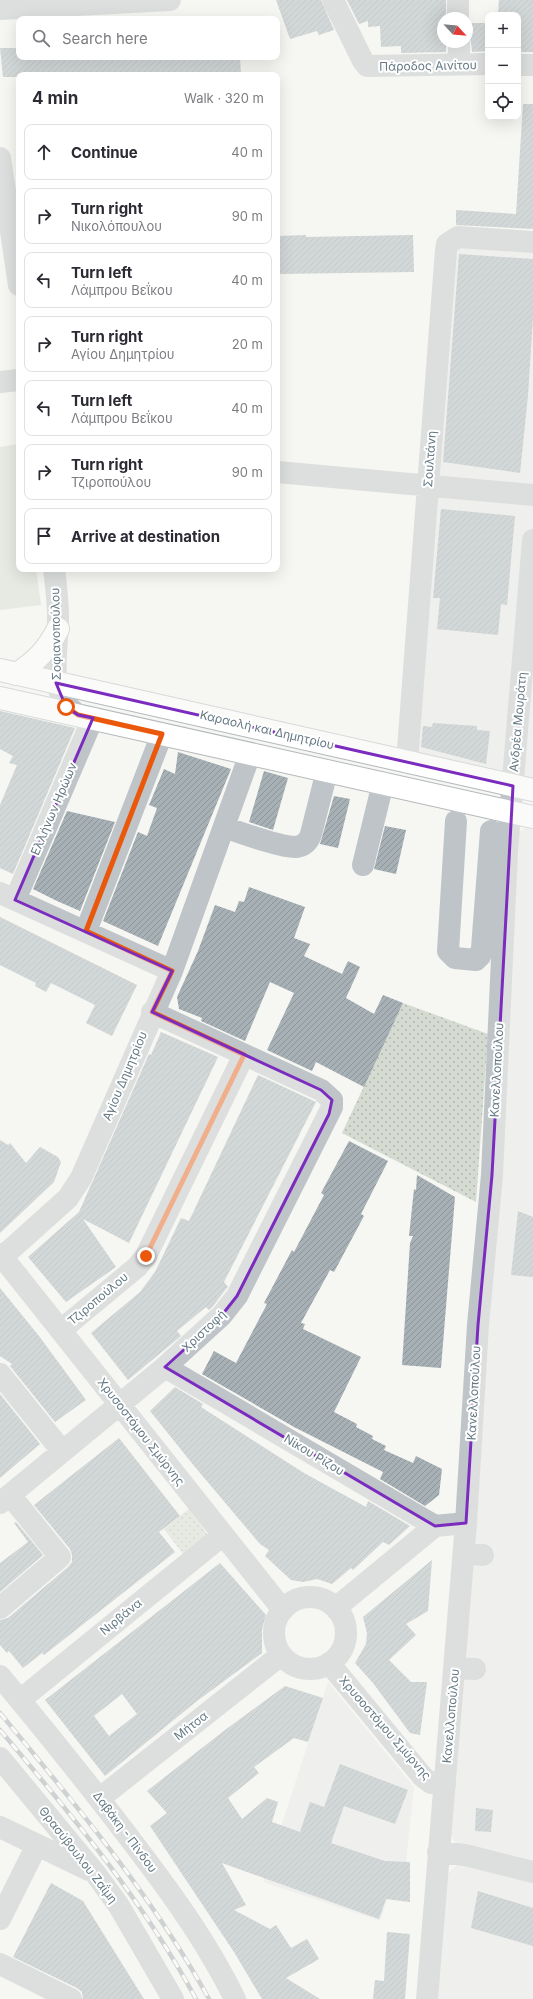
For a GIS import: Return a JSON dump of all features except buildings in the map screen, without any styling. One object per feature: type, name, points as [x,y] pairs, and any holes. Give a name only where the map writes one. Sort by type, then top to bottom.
[{"type":"main road","points":[[8,672],[39,658],[58,629]]},
{"type":"main road","name":"Καραολή και Δημητρίου","points":[[8,672],[523,788]]},
{"type":"main road","points":[[0,698],[533,817]]},
{"type":"street","points":[[0,9],[170,0]]},
{"type":"street","name":"Πάροδος Αινίτου","points":[[333,0],[367,66],[485,64]]},
{"type":"street","points":[[458,0],[458,12]]},
{"type":"street","points":[[459,48],[459,64]]},
{"type":"street","points":[[521,65],[533,65]]},
{"type":"street","points":[[0,158],[16,265]]},
{"type":"street","name":"Σουλτάνη","points":[[407,762],[447,244],[458,237],[533,242]]},
{"type":"street","points":[[0,382],[16,380]]},
{"type":"street","points":[[280,472],[533,495]]},
{"type":"street","name":"Ανδρέα Μουράτη","points":[[523,788],[533,540]]},
{"type":"street","name":"Σοφιανοπούλου","points":[[54,572],[58,606],[56,683],[66,707],[85,716]]},
{"type":"street","name":"Ελλήνων Ηρώων","points":[[8,896],[85,716]]},
{"type":"street","points":[[86,931],[162,734]]},
{"type":"street","name":"Αγίου Δημητρίου","points":[[1,1256],[63,1203],[75,1188],[152,1012],[172,971],[202,892],[250,754]]},
{"type":"street","points":[[224,827],[290,847],[304,845],[309,841],[327,771]]},
{"type":"street","points":[[364,864],[383,783]]},
{"type":"street","name":"Κανελλοπούλου","points":[[427,1999],[438,1852],[445,1784],[465,1669],[474,1554],[466,1523],[478,1330],[492,1175],[495,917],[511,812],[523,788]]},
{"type":"street","points":[[456,821],[448,951],[455,958],[476,960],[480,956],[495,917],[491,831]]},
{"type":"street","points":[[8,896],[172,971]]},
{"type":"street","points":[[152,1012],[244,1055]]},
{"type":"street","name":"Χριστοφή","points":[[5,1499],[165,1367],[222,1315],[237,1296],[329,1114],[332,1100],[321,1090],[244,1055]]},
{"type":"street","name":"Τζιροπούλου","points":[[60,1330],[137,1267],[146,1256],[244,1055]]},
{"type":"street","name":"Χρυσοστόμου Σμύρνης","points":[[1,1256],[283,1610]]},
{"type":"street","name":"Νίκου Ρίζου","points":[[165,1367],[435,1526]]},
{"type":"street","points":[[0,1374],[62,1451]]},
{"type":"street","points":[[0,1608],[60,1557],[5,1499]]},
{"type":"street","points":[[337,1610],[344,1601],[435,1526],[466,1523]]},
{"type":"street","name":"Νιρβάνα","points":[[20,1700],[223,1535]]},
{"type":"street","points":[[312,1598],[325,1601],[337,1610],[344,1625],[345,1638],[341,1650],[329,1663],[320,1667],[306,1669],[292,1664],[281,1655],[276,1645],[274,1630],[277,1620],[283,1610],[294,1602],[312,1598]]},
{"type":"street","name":"Μήτσα","points":[[100,1798],[281,1655]]},
{"type":"street","name":"Χρυσοστόμου Σμύρνης","points":[[329,1663],[424,1777],[430,1782],[445,1784]]},
{"type":"street","name":"Δαβάκη - Πίνδου","points":[[0,1676],[100,1798],[192,1924],[235,1999]]},
{"type":"street","name":"Θρασύβουλου Ζαΐμη","points":[[0,1758],[95,1873],[118,1906],[173,1999]]},
{"type":"street","points":[[0,1827],[95,1873]]},
{"type":"street","points":[[0,1919],[37,1844]]},
{"type":"street","points":[[438,1852],[465,1855],[533,1872]]},
{"type":"street","points":[[0,1964],[72,1999]]},
{"type":"highlighted area","points":[[56,683],[513,786],[492,1175],[478,1325],[466,1523],[435,1526],[165,1367],[222,1315],[237,1296],[329,1114],[332,1100],[321,1090],[152,1012],[172,971],[15,900],[93,718],[78,715],[66,707]]},
{"type":"shaded area","points":[[451,246],[533,251],[533,780],[413,753]]},
{"type":"shaded area","points":[[16,444],[16,572],[36,572],[41,605],[0,610],[0,447]]},
{"type":"shaded area","points":[[526,828],[533,830],[533,1862],[459,1844],[454,1841],[450,1834],[478,1501],[518,832]]},
{"type":"shaded area","points":[[403,1003],[488,1034],[476,1202],[342,1133]]},
{"type":"shaded area","points":[[189,1509],[208,1535],[183,1554],[164,1529]]},
{"type":"shaded area","points":[[328,1682],[414,1787],[406,1862],[400,1862],[380,1921],[263,1882]]},
{"type":"shaded area","points":[[461,1864],[533,1881],[533,1999],[433,1999],[445,1876],[456,1866]]},
{"type":"railway","points":[[0,1713],[84,1816],[138,1887],[163,1923],[209,1999]]},
{"type":"railway","points":[[0,1730],[80,1826],[130,1893],[176,1963],[196,1999]]},
{"type":"route","points":[[66,707],[78,715],[162,734],[86,931],[172,971],[152,1012],[244,1055],[146,1256]]}]
